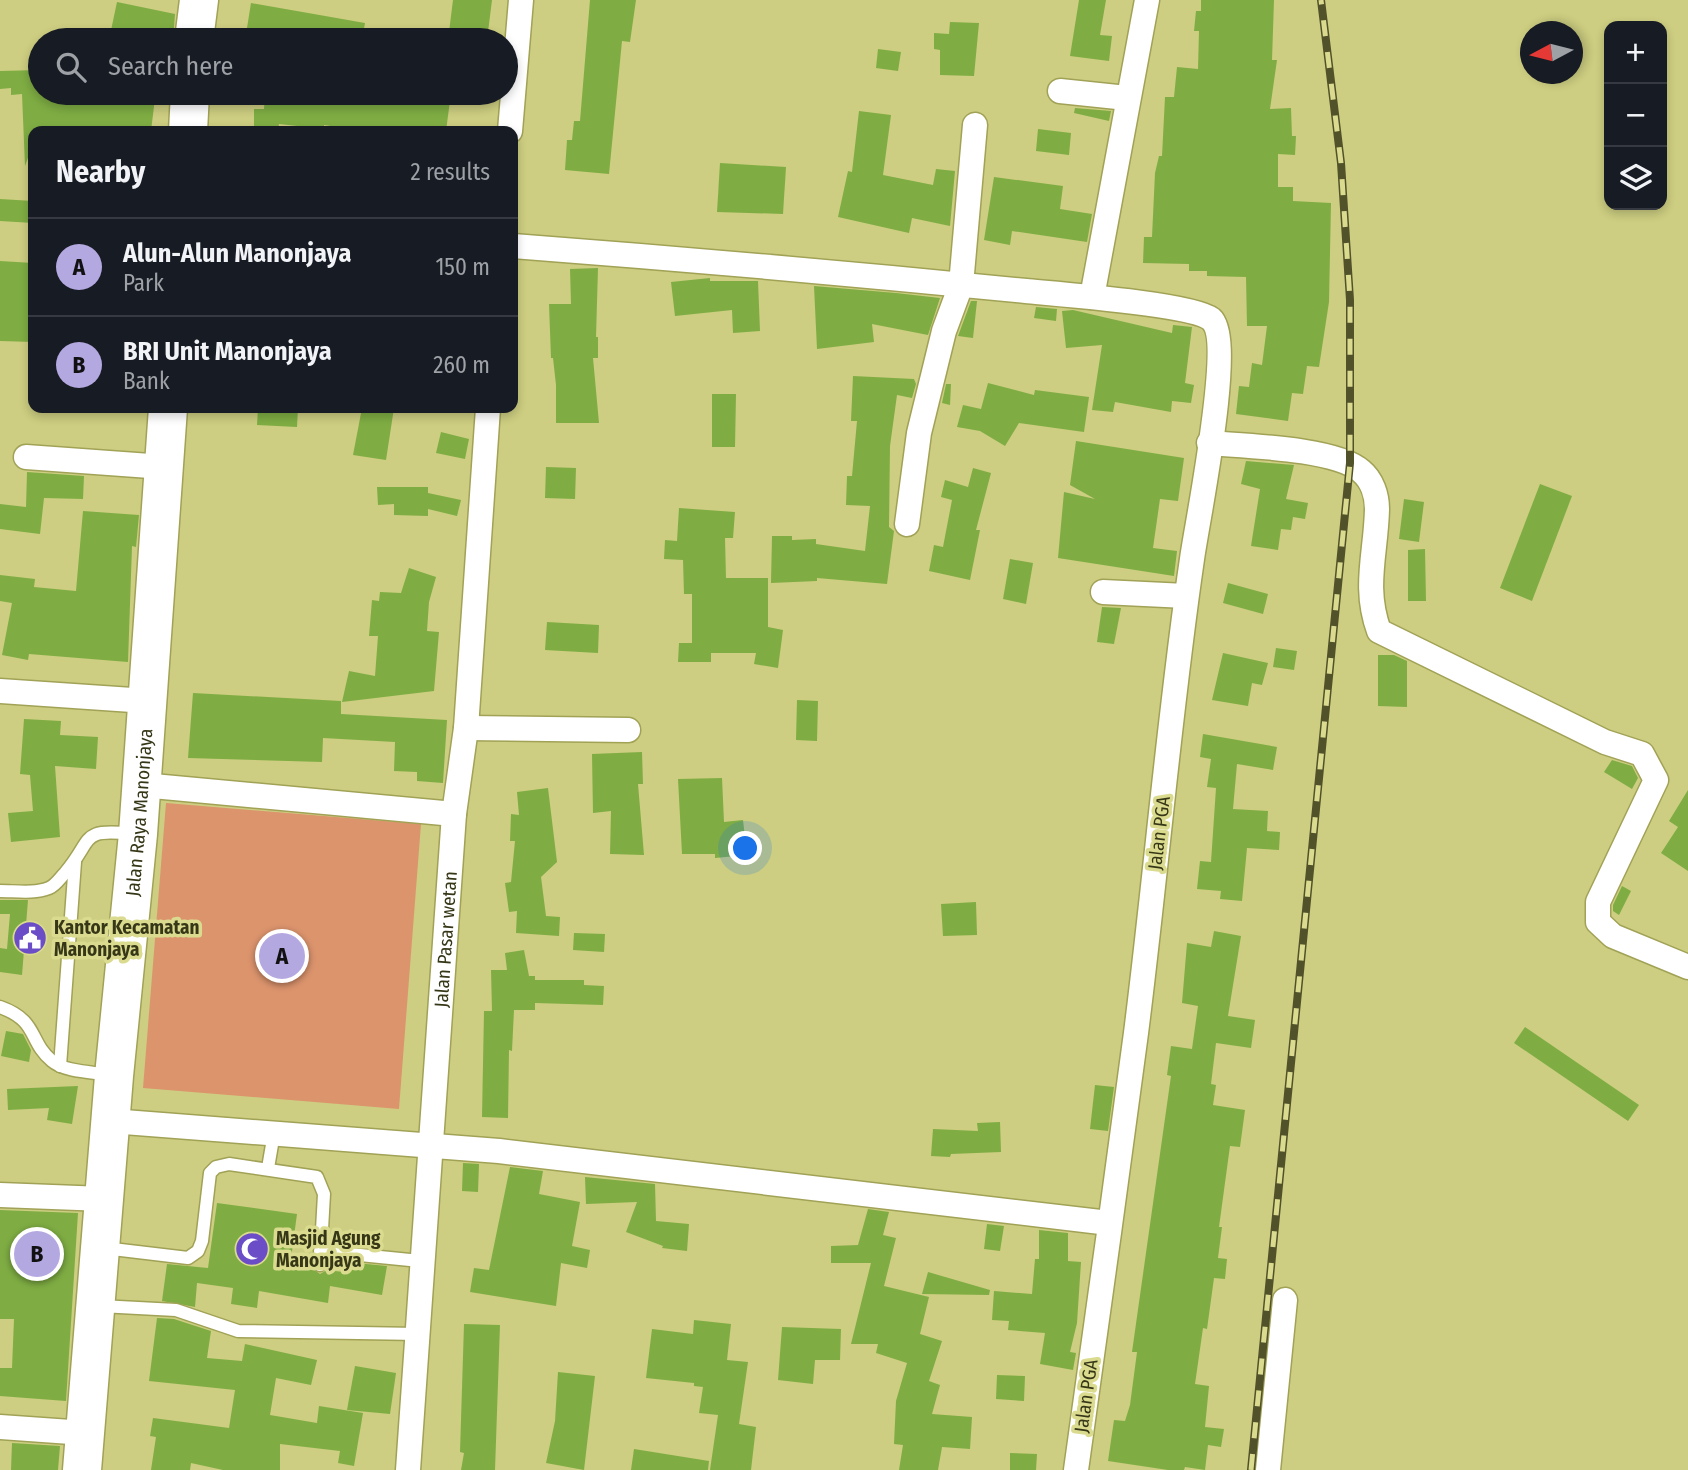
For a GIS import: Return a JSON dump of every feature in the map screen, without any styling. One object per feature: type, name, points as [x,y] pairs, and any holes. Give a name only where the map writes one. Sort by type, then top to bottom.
[{"type":"main road","points":[[196,28],[199,0]]},
{"type":"main road","points":[[188,126],[189,105]]},
{"type":"main road","name":"Jalan Raya Manonjaya","points":[[84,1451],[114,1076],[142,786],[168,413]]},
{"type":"street","points":[[518,36],[521,0]]},
{"type":"street","points":[[518,246],[801,268],[1092,297],[1147,0]]},
{"type":"street","points":[[1059,90],[1127,98]]},
{"type":"street","points":[[510,126],[512,105]]},
{"type":"street","points":[[907,524],[919,433],[944,331],[961,285],[975,125]]},
{"type":"street","name":"Jalan PGA","points":[[1076,1470],[1136,1032],[1186,596],[1219,392],[1220,344],[1217,328],[1210,318],[1185,310],[1092,297]]},
{"type":"street","name":"Jalan Pasar wetan","points":[[408,1470],[418,1334],[420,1261],[431,1148],[454,814],[466,728],[488,413]]},
{"type":"street","points":[[1209,443],[1279,448],[1350,463],[1362,471],[1374,488],[1377,509],[1369,572],[1372,589],[1370,607],[1379,631],[1605,742],[1642,754],[1656,780],[1598,902],[1598,922],[1613,936],[1688,967]]},
{"type":"street","points":[[26,457],[164,467]]},
{"type":"street","points":[[1103,592],[1186,596]]},
{"type":"street","points":[[0,691],[147,701]]},
{"type":"street","points":[[466,728],[628,730]]},
{"type":"street","points":[[142,786],[454,814]]},
{"type":"street","points":[[111,1121],[431,1148],[499,1151],[1109,1223]]},
{"type":"street","points":[[0,1195],[104,1199]]},
{"type":"street","points":[[1268,1470],[1285,1300]]},
{"type":"street","points":[[0,1427],[84,1451]]},
{"type":"lane","points":[[0,891],[38,892],[53,887],[75,862],[85,840],[96,833],[138,834]]},
{"type":"lane","points":[[60,1066],[75,862]]},
{"type":"lane","points":[[0,1007],[26,1021],[50,1060],[60,1066],[114,1076]]},
{"type":"lane","points":[[268,1168],[274,1133]]},
{"type":"lane","points":[[102,1248],[188,1258],[198,1251],[202,1241],[210,1173],[215,1167],[229,1164],[317,1177],[324,1194],[320,1265]]},
{"type":"lane","points":[[320,1251],[420,1261]]},
{"type":"lane","points":[[97,1306],[176,1310],[238,1331],[418,1334]]},
{"type":"shaded area","points":[[166,803],[421,824],[399,1109],[143,1088]]},
{"type":"building","points":[[453,0],[492,0],[488,28],[450,28]]},
{"type":"building","points":[[590,0],[636,0],[630,42],[622,41],[609,174],[565,170],[567,140],[572,140],[574,121],[580,121]]},
{"type":"building","points":[[1079,0],[1106,0],[1100,35],[1112,36],[1109,61],[1070,56]]},
{"type":"building","points":[[1201,0],[1274,0],[1272,60],[1277,60],[1270,109],[1291,108],[1292,136],[1296,136],[1295,155],[1278,154],[1278,187],[1293,187],[1293,201],[1331,203],[1329,302],[1319,367],[1307,366],[1303,394],[1292,393],[1288,421],[1236,414],[1239,386],[1249,387],[1252,363],[1262,365],[1267,326],[1247,326],[1246,277],[1207,276],[1207,271],[1189,271],[1189,264],[1143,263],[1144,237],[1152,237],[1155,173],[1159,156],[1162,156],[1165,97],[1174,97],[1177,67],[1198,69],[1199,31],[1194,31],[1196,11],[1201,11]]},
{"type":"building","points":[[117,2],[175,14],[174,28],[111,28]]},
{"type":"building","points":[[251,3],[365,23],[364,28],[247,28]]},
{"type":"building","points":[[950,22],[979,23],[974,76],[940,75],[940,50],[934,49],[934,33],[949,34]]},
{"type":"building","points":[[878,49],[901,52],[898,71],[876,68]]},
{"type":"building","points":[[28,70],[28,105],[154,105],[152,126],[28,126],[28,158],[25,166],[22,94],[11,95],[11,88],[0,89],[0,71]]},
{"type":"building","points":[[264,105],[449,105],[447,126],[254,126],[254,109],[264,109]]},
{"type":"building","points":[[1075,108],[1111,111],[1109,121],[1074,113]]},
{"type":"building","points":[[859,111],[891,115],[883,175],[933,185],[936,169],[955,171],[950,226],[912,218],[909,233],[838,217],[848,171],[852,172]]},
{"type":"building","points":[[1038,129],[1071,133],[1069,155],[1036,151]]},
{"type":"building","points":[[720,163],[786,167],[783,214],[717,212]]},
{"type":"building","points":[[994,177],[1063,186],[1060,209],[1092,214],[1087,242],[1012,231],[1010,245],[984,240]]},
{"type":"building","points":[[0,199],[28,201],[28,223],[0,221]]},
{"type":"building","points":[[0,261],[28,263],[28,342],[0,341]]},
{"type":"building","points":[[598,268],[598,358],[593,358],[599,423],[556,423],[556,385],[551,358],[549,304],[571,304],[570,269]]},
{"type":"building","points":[[710,278],[710,281],[758,281],[760,331],[733,333],[732,310],[675,316],[671,282]]},
{"type":"building","points":[[814,286],[940,298],[928,335],[872,324],[874,342],[817,349]]},
{"type":"building","points":[[971,301],[977,301],[973,338],[958,336]]},
{"type":"building","points":[[1036,307],[1057,309],[1056,321],[1034,318]]},
{"type":"building","points":[[1073,310],[1172,333],[1173,325],[1192,327],[1185,383],[1194,385],[1191,403],[1172,401],[1171,412],[1115,402],[1113,412],[1092,410],[1102,345],[1066,348],[1062,311]]},
{"type":"building","points":[[853,376],[914,379],[916,384],[912,398],[897,395],[890,446],[889,527],[894,531],[887,584],[817,578],[817,581],[771,583],[772,536],[792,536],[792,540],[816,539],[816,544],[865,551],[870,506],[846,505],[847,476],[852,476],[857,421],[851,421]]},
{"type":"building","points":[[988,383],[1034,395],[1035,390],[1089,397],[1084,432],[1019,423],[1005,446],[980,431],[957,427],[963,405],[981,409]]},
{"type":"building","points":[[946,384],[951,384],[950,405],[942,403]]},
{"type":"building","points":[[712,394],[736,394],[735,447],[712,447]]},
{"type":"building","points":[[258,413],[298,413],[297,427],[257,425]]},
{"type":"building","points":[[361,413],[393,413],[386,460],[353,455]]},
{"type":"building","points":[[441,432],[469,439],[465,459],[436,453]]},
{"type":"building","points":[[1076,441],[1184,458],[1178,501],[1160,499],[1153,548],[1177,551],[1174,576],[1058,558],[1064,492],[1095,499],[1070,485]]},
{"type":"building","points":[[1246,461],[1294,465],[1286,499],[1308,503],[1305,519],[1293,517],[1291,530],[1281,529],[1278,550],[1251,546],[1260,489],[1241,484]]},
{"type":"building","points":[[546,467],[576,468],[575,499],[545,498]]},
{"type":"building","points":[[973,468],[991,473],[976,530],[980,530],[970,580],[929,571],[934,545],[943,547],[952,500],[941,497],[945,480],[968,487]]},
{"type":"building","points":[[27,472],[84,476],[83,499],[44,498],[40,534],[0,529],[0,504],[26,507]]},
{"type":"building","points":[[1540,484],[1572,496],[1532,601],[1500,588]]},
{"type":"building","points":[[377,487],[428,487],[428,493],[461,500],[457,516],[428,509],[428,516],[394,515],[394,504],[378,505]]},
{"type":"building","points":[[1404,499],[1424,502],[1419,542],[1399,539]]},
{"type":"building","points":[[679,508],[735,512],[733,538],[725,538],[726,578],[768,578],[768,627],[783,630],[778,668],[754,664],[756,653],[711,653],[711,662],[678,662],[679,643],[692,643],[692,594],[684,594],[683,560],[664,559],[665,540],[677,541]]},
{"type":"building","points":[[83,511],[139,515],[136,547],[132,546],[128,662],[29,654],[28,660],[2,655],[12,603],[0,601],[0,575],[35,579],[34,587],[76,591]]},
{"type":"building","points":[[1425,549],[1426,601],[1408,601],[1408,550]]},
{"type":"building","points":[[1010,559],[1033,563],[1026,604],[1003,599]]},
{"type":"building","points":[[409,568],[436,577],[429,602],[427,631],[439,632],[434,691],[342,702],[349,671],[375,676],[378,636],[369,636],[372,600],[379,601],[380,592],[401,593]]},
{"type":"building","points":[[1228,583],[1268,594],[1263,614],[1223,603]]},
{"type":"building","points":[[1102,607],[1121,608],[1114,644],[1097,642]]},
{"type":"building","points":[[547,622],[599,625],[598,653],[545,650]]},
{"type":"building","points":[[1276,648],[1297,651],[1294,670],[1273,667]]},
{"type":"building","points":[[1223,653],[1268,663],[1262,685],[1252,683],[1248,706],[1212,700]]},
{"type":"building","points":[[1378,655],[1394,655],[1407,661],[1407,707],[1378,706]]},
{"type":"building","points":[[193,693],[341,701],[341,714],[447,720],[443,783],[417,781],[417,772],[394,771],[395,742],[323,738],[322,762],[188,758]]},
{"type":"building","points":[[797,700],[818,701],[817,741],[796,740]]},
{"type":"building","points":[[24,719],[61,721],[60,735],[98,737],[96,769],[55,766],[60,837],[11,842],[8,813],[33,811],[30,775],[20,774]]},
{"type":"building","points":[[1203,734],[1277,747],[1273,770],[1237,764],[1233,809],[1268,811],[1267,831],[1280,832],[1279,850],[1247,848],[1242,901],[1220,899],[1221,891],[1197,889],[1200,861],[1211,862],[1216,788],[1207,787],[1211,759],[1200,757]]},
{"type":"building","points":[[642,752],[643,784],[638,784],[644,855],[610,854],[611,811],[593,813],[592,754]]},
{"type":"building","points":[[1612,760],[1632,766],[1638,778],[1632,789],[1604,772]]},
{"type":"building","points":[[722,778],[724,822],[743,820],[747,855],[715,858],[715,854],[682,854],[678,779]]},
{"type":"building","points":[[548,788],[557,862],[541,877],[546,916],[560,917],[559,936],[516,933],[517,911],[509,912],[505,883],[511,882],[515,841],[510,841],[511,814],[519,815],[517,792]]},
{"type":"building","points":[[1688,790],[1688,871],[1661,853],[1678,827],[1669,821]]},
{"type":"building","points":[[1622,886],[1631,891],[1619,915],[1613,911],[1613,905]]},
{"type":"building","name":"Kantor Kecamatan Manonjaya","points":[[0,900],[28,900],[22,975],[0,972],[0,948],[7,949],[10,914],[0,914]]},
{"type":"building","points":[[976,902],[977,935],[943,936],[941,904]]},
{"type":"building","points":[[1214,931],[1241,936],[1228,1016],[1255,1020],[1251,1048],[1216,1043],[1211,1084],[1216,1085],[1213,1105],[1245,1110],[1240,1147],[1230,1146],[1219,1227],[1222,1227],[1218,1258],[1227,1259],[1225,1279],[1214,1278],[1207,1329],[1203,1328],[1195,1384],[1209,1386],[1205,1427],[1224,1429],[1221,1447],[1208,1445],[1205,1470],[1185,1467],[1184,1470],[1168,1470],[1108,1461],[1114,1420],[1125,1421],[1130,1405],[1137,1352],[1132,1352],[1171,1076],[1167,1075],[1171,1046],[1192,1049],[1198,1006],[1182,1003],[1187,943],[1211,947]]},
{"type":"building","points":[[574,933],[605,934],[604,952],[573,950]]},
{"type":"building","points":[[524,950],[529,976],[535,976],[535,980],[584,980],[584,985],[604,986],[603,1005],[535,1003],[535,1010],[514,1010],[512,1051],[509,1050],[508,1118],[482,1117],[484,1011],[492,1011],[491,970],[507,970],[505,953]]},
{"type":"building","points":[[1525,1027],[1639,1105],[1628,1121],[1514,1043]]},
{"type":"building","points":[[6,1031],[23,1034],[31,1050],[29,1062],[1,1056]]},
{"type":"building","points":[[1095,1085],[1114,1087],[1108,1131],[1090,1129]]},
{"type":"building","points":[[78,1086],[72,1124],[47,1120],[49,1108],[8,1110],[7,1089]]},
{"type":"building","points":[[1000,1122],[1001,1152],[931,1156],[933,1129],[978,1131],[977,1123]]},
{"type":"building","points":[[463,1163],[479,1164],[478,1192],[462,1191]]},
{"type":"building","points":[[510,1167],[543,1171],[539,1194],[580,1202],[572,1246],[590,1250],[587,1268],[561,1263],[556,1306],[470,1292],[474,1268],[489,1270]]},
{"type":"building","points":[[585,1177],[655,1184],[656,1221],[689,1224],[687,1251],[662,1248],[663,1246],[626,1232],[637,1202],[586,1204]]},
{"type":"building","name":"Masjid Agung Manonjaya","points":[[217,1203],[297,1214],[290,1266],[312,1268],[320,1274],[327,1270],[343,1272],[345,1262],[387,1266],[382,1295],[330,1286],[328,1303],[259,1291],[257,1308],[231,1304],[233,1288],[197,1283],[195,1307],[162,1301],[167,1264],[208,1268]]},
{"type":"building","points":[[868,1209],[889,1212],[883,1235],[896,1238],[884,1286],[929,1297],[920,1334],[942,1341],[929,1381],[940,1385],[932,1414],[972,1417],[970,1449],[942,1447],[938,1470],[899,1470],[903,1445],[894,1444],[896,1401],[907,1363],[876,1353],[878,1344],[851,1344],[871,1263],[831,1263],[831,1246],[858,1245]]},
{"type":"building","points":[[0,1210],[78,1213],[66,1401],[0,1396],[0,1368],[12,1368],[14,1319],[0,1319]]},
{"type":"building","points":[[987,1224],[1004,1226],[1000,1251],[984,1249]]},
{"type":"building","points":[[1039,1230],[1068,1233],[1068,1261],[1081,1262],[1077,1323],[1070,1352],[1076,1353],[1073,1370],[1040,1364],[1045,1333],[1008,1330],[1009,1321],[992,1320],[994,1291],[1032,1294],[1035,1259],[1039,1259]]},
{"type":"building","points":[[928,1272],[990,1290],[989,1295],[922,1294]]},
{"type":"building","points":[[157,1318],[174,1319],[211,1331],[207,1358],[242,1361],[245,1344],[317,1360],[311,1385],[276,1378],[270,1415],[317,1423],[319,1406],[363,1413],[354,1466],[338,1463],[340,1451],[280,1444],[280,1470],[223,1470],[191,1463],[190,1470],[151,1470],[156,1437],[150,1436],[153,1418],[229,1428],[235,1390],[149,1381]]},
{"type":"building","points":[[694,1320],[731,1324],[727,1360],[748,1362],[739,1424],[756,1427],[751,1470],[710,1470],[718,1415],[699,1413],[703,1387],[694,1386],[694,1383],[646,1378],[652,1329],[693,1334]]},
{"type":"building","points":[[464,1324],[500,1325],[495,1470],[461,1470],[464,1453],[460,1452]]},
{"type":"building","points":[[782,1327],[841,1329],[840,1360],[815,1360],[813,1384],[778,1380]]},
{"type":"building","points":[[355,1366],[396,1373],[390,1414],[347,1410]]},
{"type":"building","points":[[558,1372],[595,1376],[584,1470],[546,1463],[555,1421]]},
{"type":"building","points":[[997,1375],[1025,1376],[1024,1401],[996,1399]]},
{"type":"building","points":[[12,1443],[60,1446],[58,1470],[11,1470]]},
{"type":"building","points":[[634,1449],[709,1461],[708,1470],[631,1470]]},
{"type":"building","points":[[1010,1453],[1037,1454],[1036,1470],[1010,1470]]},
{"type":"railway","points":[[1251,1470],[1350,463],[1350,300],[1341,163],[1321,0]]},
{"type":"place","name":"Kantor Kecamatan Manonjaya","points":[[30,938]]},
{"type":"place","name":"Alun-Alun Manonjaya","points":[[282,956]]},
{"type":"place","name":"Masjid Agung Manonjaya","points":[[252,1249]]},
{"type":"place","name":"BRI Unit Manonjaya","points":[[37,1254]]}]
